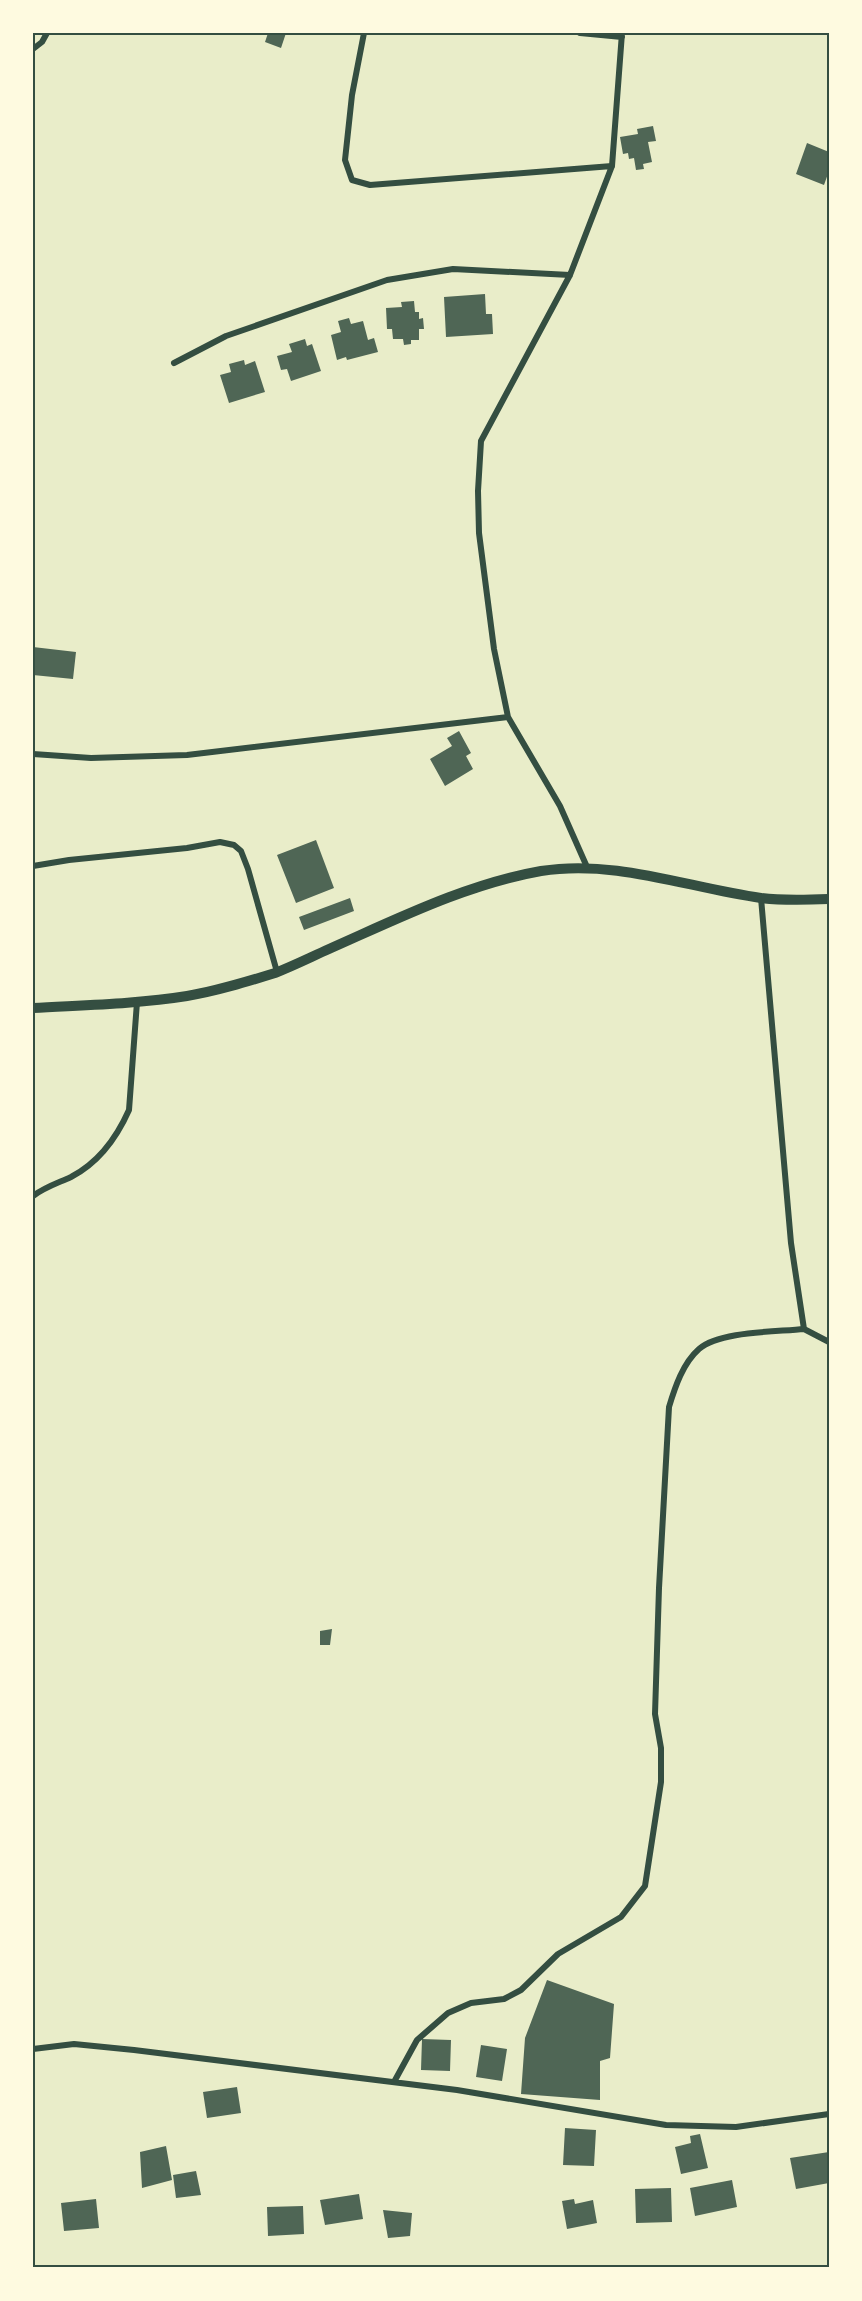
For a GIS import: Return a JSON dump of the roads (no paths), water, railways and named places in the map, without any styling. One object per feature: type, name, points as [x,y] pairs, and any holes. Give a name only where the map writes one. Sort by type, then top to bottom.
[{"type":"street","points":[[33,49],[42,42],[47,33]]},
{"type":"street","points":[[364,33],[352,95],[345,160],[352,180],[370,185],[612,166]]},
{"type":"street","points":[[580,33],[622,35],[612,166],[570,275],[482,441],[478,491],[479,533],[494,649],[508,717],[560,806],[587,867]]},
{"type":"street","points":[[174,363],[226,336],[387,280],[453,269],[570,275]]},
{"type":"street","points":[[33,754],[91,758],[187,755],[508,717]]},
{"type":"street","points":[[33,866],[220,842],[234,844],[241,851],[248,869],[277,972]]},
{"type":"street","points":[[33,1008],[137,1002],[218,990],[277,972],[415,911],[488,884],[542,871],[587,867],[631,873],[761,898],[801,901],[829,899]]},
{"type":"street","points":[[761,898],[791,1242],[804,1329]]},
{"type":"street","points":[[33,1196],[74,1175],[99,1156],[123,1124],[129,1110],[137,1002]]},
{"type":"street","points":[[394,2082],[417,2040],[448,2013],[471,2003],[504,1999],[521,1990],[558,1954],[621,1917],[645,1886],[661,1782],[661,1748],[655,1714],[659,1588],[669,1407],[678,1380],[697,1350],[707,1342],[732,1334],[804,1329],[829,1342]]},
{"type":"street","points":[[33,2049],[74,2044],[394,2082],[457,2090],[666,2125],[736,2127],[829,2114]]}]
